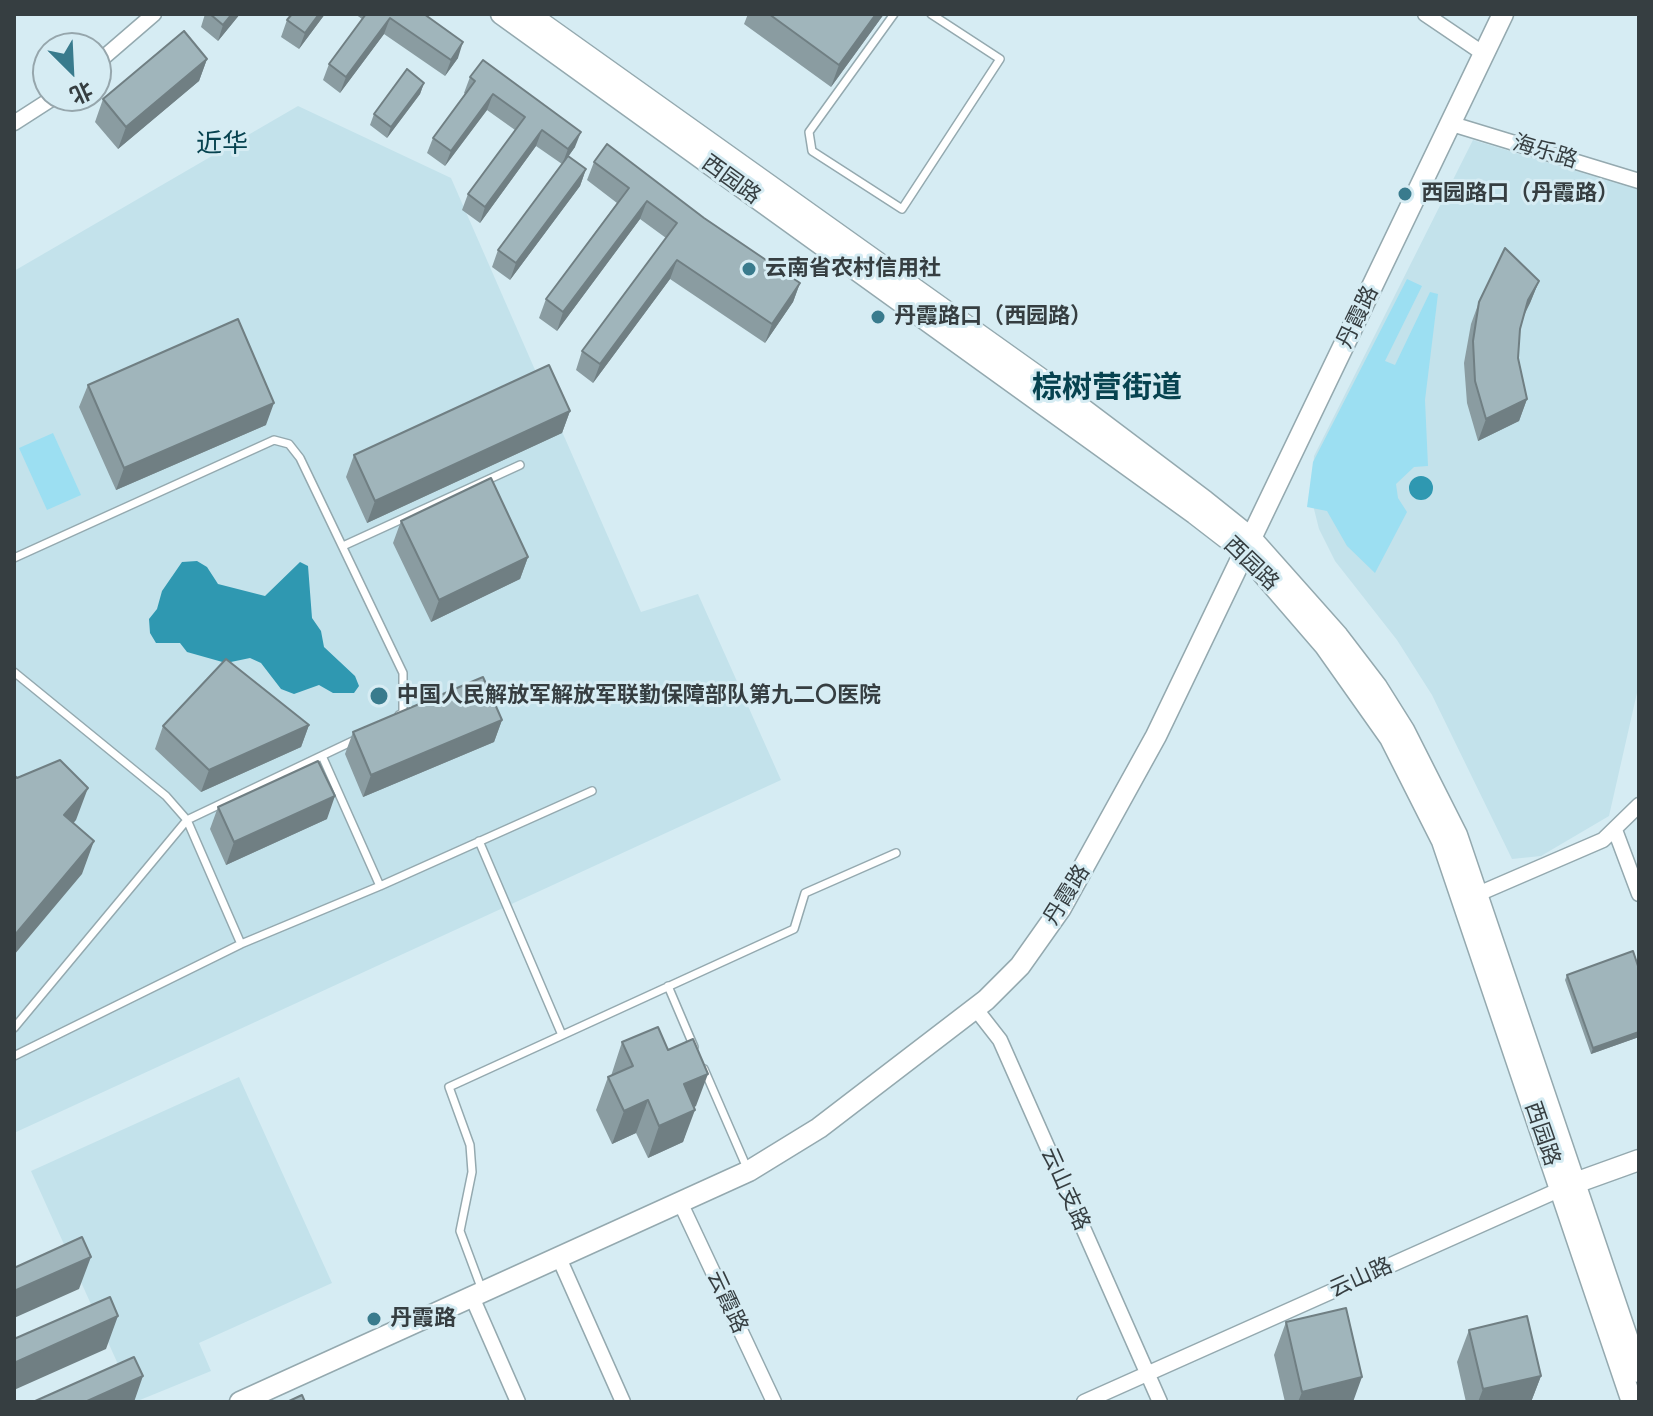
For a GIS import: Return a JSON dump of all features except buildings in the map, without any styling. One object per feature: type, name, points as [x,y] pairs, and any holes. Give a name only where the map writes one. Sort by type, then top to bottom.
[{"type":"main road","name":"西园路","points":[[501,14],[1059,414],[1247,544],[1364,696],[1417,788],[1442,841],[1639,1372]]},
{"type":"main road","name":"西园路","points":[[529,14],[1075,403],[1298,588],[1377,687],[1431,780],[1457,835],[1478,894],[1632,1402]]},
{"type":"main road","name":"丹霞路","points":[[240,1402],[749,1171],[819,1128],[975,1008],[1020,966],[1077,881],[1156,736],[1503,14]]},
{"type":"main road","name":"云山路","points":[[1568,1186],[1639,1160]]},
{"type":"street","points":[[112,50],[154,14]]},
{"type":"street","points":[[1425,14],[1484,54]]},
{"type":"street","points":[[14,123],[32,111]]},
{"type":"street","name":"海乐路","points":[[1452,124],[1639,181]]},
{"type":"street","points":[[1478,894],[1603,840],[1639,805]]},
{"type":"street","points":[[1615,830],[1639,894]]},
{"type":"street","name":"云山支路","points":[[975,1008],[1000,1040],[1160,1402]]},
{"type":"street","name":"云山路","points":[[1084,1402],[1568,1186]]},
{"type":"street","name":"云霞路","points":[[680,1202],[774,1402]]},
{"type":"street","points":[[559,1258],[623,1402]]},
{"type":"street","points":[[477,1294],[518,1402]]},
{"type":"lane","points":[[894,14],[809,132],[812,151],[902,209],[1000,59],[931,14]]},
{"type":"lane","points":[[14,558],[274,440],[289,444],[300,458],[403,673],[403,713],[390,721]]},
{"type":"lane","points":[[343,546],[520,465]]},
{"type":"lane","points":[[14,672],[166,796],[187,820],[241,944]]},
{"type":"lane","points":[[14,1028],[187,820],[323,758],[363,736]]},
{"type":"lane","points":[[323,758],[380,886]]},
{"type":"lane","points":[[14,1056],[241,944],[592,791]]},
{"type":"lane","points":[[479,841],[562,1035]]},
{"type":"lane","points":[[477,1294],[460,1231],[472,1172],[470,1145],[449,1087],[794,929],[805,893],[896,853]]},
{"type":"lane","points":[[668,986],[749,1171]]},
{"type":"shaded area","name":"中国人民解放军解放军联勤保障部队第九二〇医院","points":[[298,106],[451,178],[641,612],[698,594],[781,780],[14,1133],[14,271]]},
{"type":"shaded area","points":[[1473,140],[1639,190],[1639,684],[1609,816],[1541,856],[1512,859],[1432,695],[1397,640],[1335,561],[1319,529],[1311,497],[1314,456]]},
{"type":"shaded area","points":[[1407,279],[1422,286],[1385,361],[1395,365],[1430,292],[1438,294],[1425,400],[1428,466],[1414,467],[1396,484],[1398,498],[1407,512],[1375,573],[1347,546],[1327,511],[1307,507],[1313,462]]},
{"type":"shaded area","points":[[53,433],[81,495],[47,510],[19,448]]},
{"type":"shaded area","points":[[1421,476],[1432,483],[1433,488],[1426,499],[1421,500],[1410,493],[1409,488],[1416,477]]},
{"type":"shaded area","points":[[197,561],[207,567],[218,584],[265,596],[300,562],[308,566],[312,618],[321,631],[324,647],[355,676],[359,686],[354,693],[333,693],[319,685],[294,694],[281,689],[261,663],[250,658],[226,663],[187,652],[180,643],[156,643],[150,633],[149,619],[157,609],[162,591],[182,562]]},
{"type":"shaded area","points":[[239,1077],[332,1283],[199,1343],[211,1371],[135,1402],[31,1171]]},
{"type":"place","name":"西园路口（丹霞路）","points":[[1405,194]]},
{"type":"place","name":"云南省农村信用社","points":[[749,269]]},
{"type":"place","name":"丹霞路口（西园路）","points":[[878,317]]},
{"type":"place","name":"中国人民解放军解放军联勤保障部队第九二〇医院","points":[[379,696]]},
{"type":"place","name":"丹霞路","points":[[374,1319]]},
{"type":"district","name":"近华","points":[[222,144]]},
{"type":"district","name":"棕树营街道","points":[[1107,388]]}]
